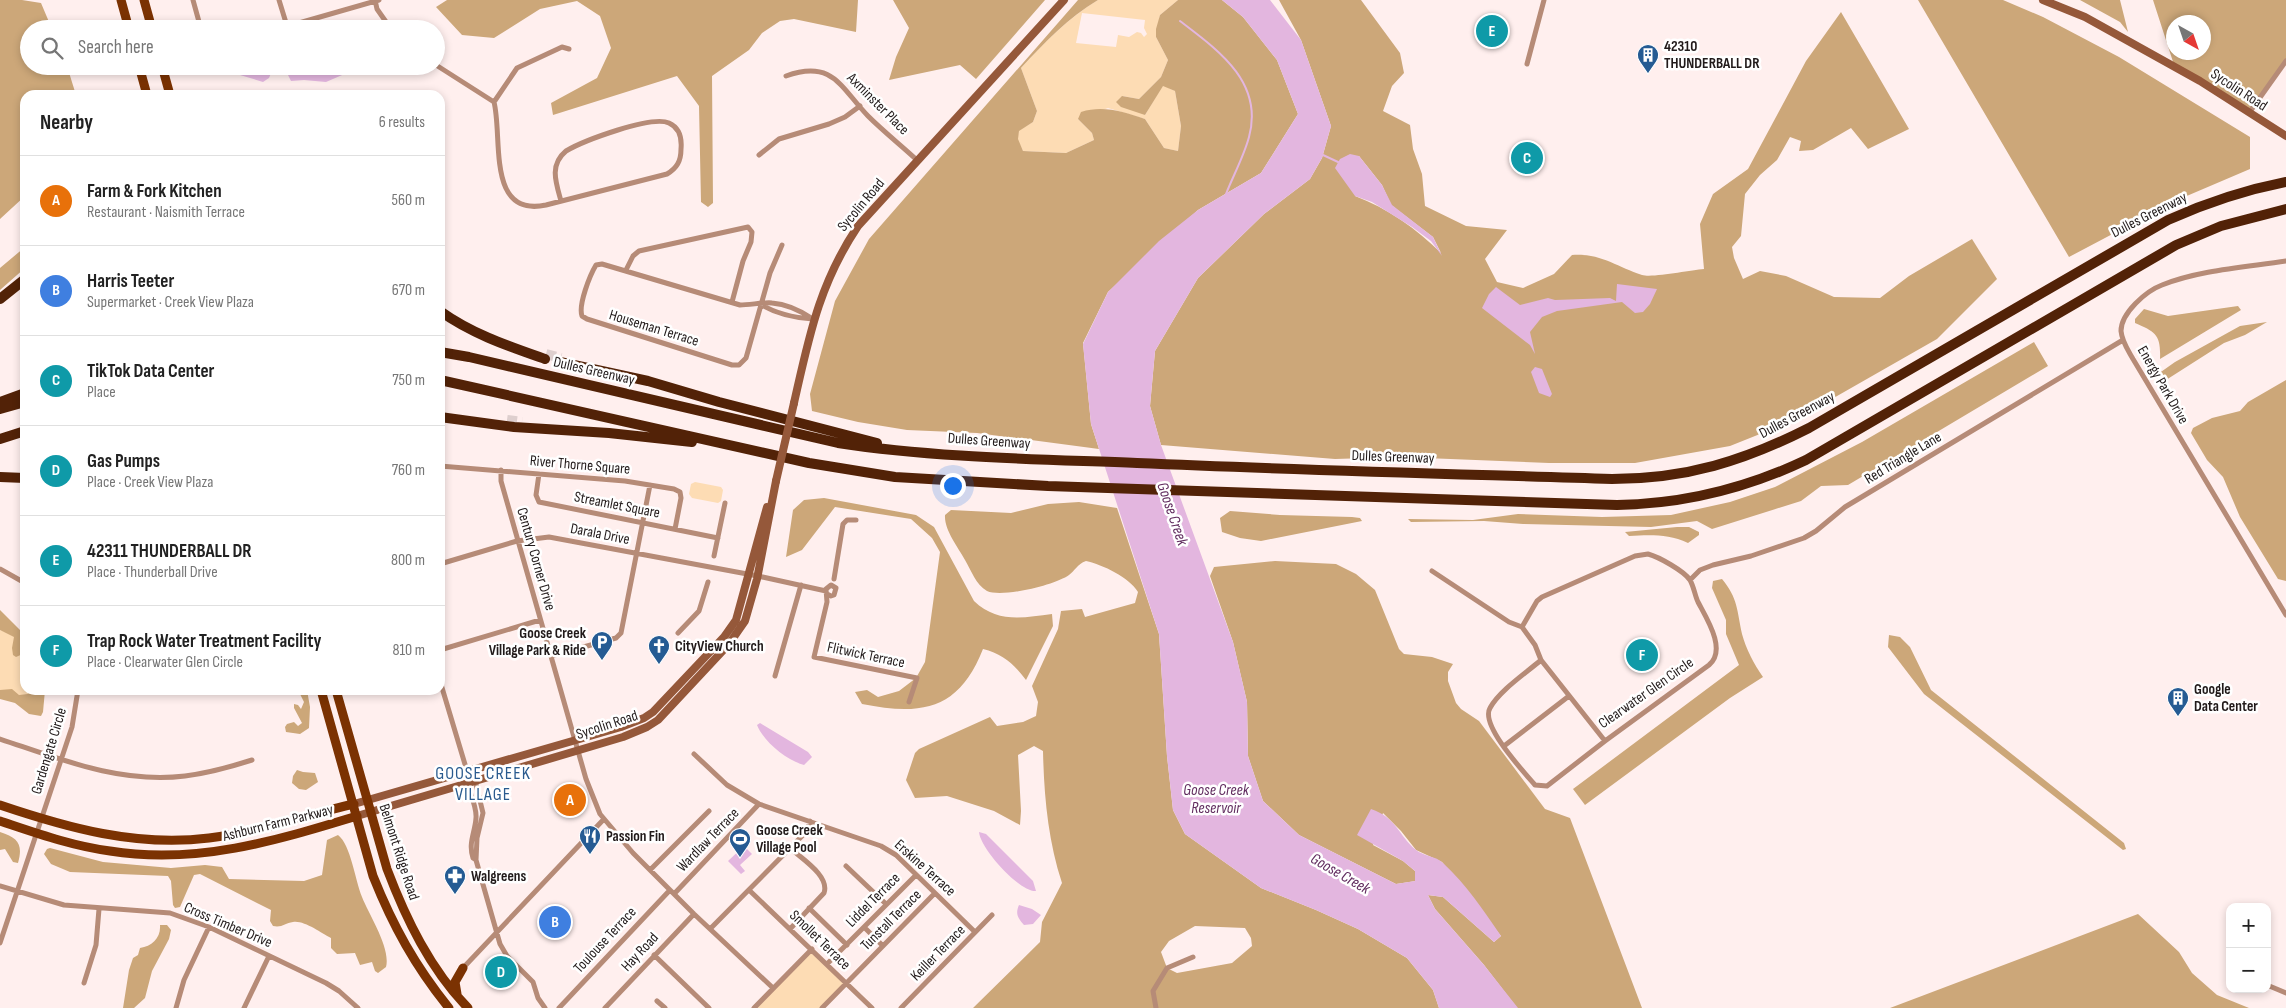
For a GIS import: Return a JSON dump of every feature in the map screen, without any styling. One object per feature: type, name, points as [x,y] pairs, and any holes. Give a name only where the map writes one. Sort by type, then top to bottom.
[{"type":"highway","name":"Dulles Greenway","points":[[445,353],[838,443],[892,451],[1047,460],[1217,466],[1630,479],[1672,476],[1718,466],[1769,448],[1809,428],[2168,220],[2208,203],[2245,191],[2286,182]]},
{"type":"highway","points":[[445,381],[866,474],[924,480],[1230,493],[1617,505],[1683,500],[1731,490],[1783,471],[1825,450],[2176,245],[2220,226],[2286,209]]},
{"type":"highway","points":[[0,299],[20,282]]},
{"type":"highway","points":[[445,314],[485,338],[527,353],[545,357]]},
{"type":"highway","points":[[560,360],[576,366],[648,381],[719,402],[868,441],[925,452]]},
{"type":"highway","points":[[0,402],[20,395]]},
{"type":"highway","points":[[0,410],[20,404]]},
{"type":"highway","points":[[445,418],[533,428],[733,445]]},
{"type":"highway","points":[[482,422],[498,419],[507,420]]},
{"type":"highway","points":[[522,422],[533,428]]},
{"type":"highway","points":[[0,438],[20,432]]},
{"type":"highway","points":[[0,477],[20,478]]},
{"type":"main road","points":[[121,0],[127,20]]},
{"type":"main road","points":[[144,0],[150,20]]},
{"type":"main road","name":"Sycolin Road","points":[[356,816],[623,736],[647,727],[658,720],[736,636],[749,612],[758,576],[776,481],[813,319],[827,279],[842,250],[858,226],[1064,0]]},
{"type":"main road","name":"Sycolin Road","points":[[2044,0],[2085,17],[2200,80],[2286,136]]},
{"type":"main road","points":[[141,75],[146,90]]},
{"type":"main road","points":[[164,75],[169,90]]},
{"type":"main road","name":"Sycolin Road","points":[[354,804],[635,722],[661,706],[730,629],[740,610],[757,537],[776,481]]},
{"type":"main road","name":"Belmont Ridge Road","points":[[322,695],[373,876],[396,930],[424,976],[449,1008]]},
{"type":"main road","name":"Belmont Ridge Road","points":[[337,695],[387,869],[412,928],[426,953],[459,999],[468,1008]]},
{"type":"main road","name":"Ashburn Farm Parkway","points":[[0,805],[41,819],[107,835],[138,839],[184,840],[208,839],[268,828],[354,804]]},
{"type":"main road","name":"Ashburn Farm Parkway","points":[[0,821],[74,844],[111,852],[149,855],[194,854],[252,846],[356,816]]},
{"type":"main road","points":[[459,999],[454,988],[455,982],[463,968]]},
{"type":"street","points":[[193,0],[199,20]]},
{"type":"street","points":[[279,0],[285,20]]},
{"type":"street","points":[[308,20],[376,0],[377,9],[385,20]]},
{"type":"street","points":[[1527,64],[1544,0]]},
{"type":"street","points":[[494,102],[517,68],[562,47],[569,49]]},
{"type":"street","points":[[2249,113],[2286,61]]},
{"type":"street","points":[[445,71],[494,102],[497,114],[501,179],[514,201],[529,207],[561,201],[667,174],[677,166],[681,157],[682,141],[678,130],[669,123],[654,122],[604,133],[566,151],[561,155],[555,168],[561,201]]},
{"type":"street","name":"Axminster Place","points":[[786,76],[804,71],[827,75],[842,84],[875,123],[918,160]]},
{"type":"street","points":[[758,155],[779,139],[829,124],[860,106]]},
{"type":"street","points":[[626,270],[633,256],[639,251],[748,227],[751,230],[751,242],[742,261],[732,302]]},
{"type":"street","points":[[760,304],[782,245]]},
{"type":"street","name":"Energy Park Drive","points":[[2286,261],[2189,277],[2160,285],[2136,303],[2124,317],[2121,330],[2123,340],[2286,615]]},
{"type":"street","name":"Houseman Terrace","points":[[760,304],[746,358],[738,365],[732,365],[584,318],[580,309],[596,265],[602,264],[732,302],[760,304],[769,310],[797,318],[813,319]]},
{"type":"street","name":"Red Triangle Lane","points":[[1690,580],[1700,570],[1769,550],[1816,531],[1853,502],[2123,340]]},
{"type":"street","name":"River Thorne Square","points":[[445,466],[625,481],[674,489],[680,492],[681,498],[675,529]]},
{"type":"street","name":"Century Corner Drive","points":[[502,470],[501,481],[593,800],[604,819],[650,870],[773,988]]},
{"type":"street","name":"Streamlet Square","points":[[539,474],[536,495],[539,502],[718,538]]},
{"type":"street","points":[[551,656],[619,636],[623,628],[650,485]]},
{"type":"street","points":[[714,556],[725,503]]},
{"type":"street","points":[[828,590],[834,578],[843,524],[847,520],[856,520]]},
{"type":"street","name":"Darala Drive","points":[[445,563],[518,541],[549,537],[828,590]]},
{"type":"street","points":[[1432,571],[1509,622],[1522,627],[1542,596],[1635,556],[1654,556],[1690,580]]},
{"type":"street","points":[[0,569],[20,580]]},
{"type":"street","name":"Clearwater Glen Circle","points":[[1522,627],[1535,645],[1541,660],[1605,741],[1714,661],[1716,654],[1712,629],[1697,600],[1690,580]]},
{"type":"street","points":[[678,633],[699,610],[708,582]]},
{"type":"street","points":[[776,676],[800,585]]},
{"type":"street","name":"Flitwick Terrace","points":[[828,590],[814,657],[917,678],[909,702]]},
{"type":"street","points":[[445,648],[540,620]]},
{"type":"street","points":[[1541,660],[1495,700],[1488,709],[1487,718],[1489,725],[1534,785],[1540,788],[1546,786],[1605,741]]},
{"type":"street","name":"Gardengate Circle","points":[[0,943],[74,718],[77,695]]},
{"type":"street","points":[[444,695],[467,771]]},
{"type":"street","points":[[1504,746],[1569,696]]},
{"type":"street","points":[[0,739],[107,772],[155,777],[201,774],[252,760]]},
{"type":"street","name":"Erskine Terrace","points":[[694,754],[727,785],[760,804],[881,846],[896,855],[975,932]]},
{"type":"street","points":[[471,782],[476,813],[470,845],[497,934],[503,951],[533,982],[538,998],[545,1008]]},
{"type":"street","name":"Wardlaw Terrace","points":[[672,892],[760,804]]},
{"type":"street","points":[[650,870],[709,811]]},
{"type":"street","points":[[463,968],[604,819]]},
{"type":"street","points":[[710,929],[806,832],[810,821]]},
{"type":"street","points":[[790,848],[825,883],[824,893],[790,928]]},
{"type":"street","points":[[846,866],[886,904]]},
{"type":"street","name":"Liddel Terrace","points":[[827,964],[916,875]]},
{"type":"street","name":"Cross Timber Drive","points":[[0,886],[64,905],[170,913],[209,927],[326,983],[339,991],[358,1008]]},
{"type":"street","name":"Smollet Terrace","points":[[749,890],[872,1008]]},
{"type":"street","name":"Toulouse Terrace","points":[[558,1008],[672,892]]},
{"type":"street","name":"Tunstall Terrace","points":[[822,1008],[935,894]]},
{"type":"street","points":[[809,908],[846,945]]},
{"type":"street","points":[[84,983],[96,945],[99,909]]},
{"type":"street","name":"Hay Road","points":[[605,1008],[694,914]]},
{"type":"street","name":"Keiller Terrace","points":[[901,1008],[992,915]]},
{"type":"street","points":[[176,1008],[184,980],[209,927]]},
{"type":"street","points":[[864,927],[883,946]]},
{"type":"street","points":[[754,1008],[812,949]]},
{"type":"street","points":[[244,1008],[269,956]]},
{"type":"street","points":[[654,956],[709,1008]]},
{"type":"street","points":[[1156,1008],[1153,991],[1167,968],[1193,957]]},
{"type":"street","points":[[2271,987],[2286,993]]},
{"type":"street","points":[[657,1001],[665,1008]]},
{"type":"shaded area","points":[[0,0],[22,0],[41,3],[48,20],[20,20],[20,75],[70,75],[74,90],[20,90],[20,201],[0,219]]},
{"type":"shaded area","points":[[447,0],[858,0],[856,32],[794,19],[780,21],[762,33],[749,50],[712,76],[713,203],[708,207],[701,202],[699,106],[677,76],[553,115],[551,103],[597,78],[611,48],[600,16],[577,1],[540,9],[494,38],[462,35],[436,7]]},
{"type":"shaded area","points":[[893,0],[1045,0],[976,79],[960,65],[889,80],[896,57],[909,28]]},
{"type":"shaded area","points":[[1078,0],[1098,0],[1067,23],[1021,68],[1037,111],[1033,122],[1019,131],[1018,139],[1023,151],[1066,153],[1094,140],[1092,133],[1078,119],[1081,112],[1106,109],[1145,119],[1164,148],[1178,151],[1181,126],[1175,91],[1163,86],[1145,115],[1121,107],[1116,102],[1122,96],[1139,99],[1161,77],[1168,60],[1156,37],[1156,29],[1160,15],[1178,0],[1222,0],[1243,17],[1277,60],[1298,114],[1261,173],[1198,210],[1108,292],[1083,343],[1091,424],[1099,449],[977,433],[907,430],[858,422],[812,411],[810,394],[835,301],[869,239]]},
{"type":"shaded area","points":[[1098,0],[1178,0],[1160,15],[1156,37],[1168,60],[1161,77],[1139,99],[1122,96],[1145,115],[1163,85],[1175,91],[1181,126],[1178,151],[1164,148],[1145,119],[1108,108],[1078,119],[1092,133],[1094,140],[1066,153],[1023,151],[1017,139],[1019,130],[1033,122],[1037,111],[1021,68],[1057,31]],"holes":[[[1082,13],[1145,20],[1144,28],[1147,34],[1144,37],[1141,33],[1137,32],[1129,37],[1118,35],[1116,47],[1076,43]]]},
{"type":"shaded area","points":[[1279,0],[1361,0],[1400,53],[1404,73],[1392,86],[1383,111],[1410,125],[1413,149],[1422,174],[1425,206],[1466,226],[1507,230],[1485,259],[1497,282],[1523,288],[1554,274],[1572,255],[1600,258],[1647,276],[1704,269],[1700,224],[1713,194],[1748,169],[1806,61],[1841,12],[1909,129],[1868,149],[1851,128],[1813,150],[1799,151],[1801,141],[1790,137],[1777,160],[1760,175],[1745,194],[1741,236],[1732,247],[1734,258],[1743,279],[1760,271],[1786,276],[1834,297],[1880,298],[1909,276],[1972,239],[1997,279],[1937,339],[1795,420],[1730,446],[1635,463],[1549,463],[1400,457],[1335,459],[1161,445],[1150,406],[1155,351],[1198,278],[1264,214],[1310,179],[1322,158],[1331,126],[1301,40]],"holes":[[[1359,156],[1382,185],[1391,205],[1433,237],[1441,253],[1401,220],[1355,196]]]},
{"type":"shaded area","points":[[1918,0],[2003,0],[2043,17],[2119,57],[2250,137],[2250,169],[2175,201],[2069,257]]},
{"type":"shaded area","points":[[2080,0],[2120,0],[2128,32],[2120,22]]},
{"type":"shaded area","points":[[2153,0],[2286,0],[2286,61],[2249,113],[2175,68],[2172,60],[2211,60],[2211,15],[2166,15],[2166,40]]},
{"type":"shaded area","points":[[20,251],[20,272],[0,290],[0,268]]},
{"type":"shaded area","points":[[2238,306],[2241,310],[2160,359],[2156,335],[2135,323],[2135,319],[2144,309],[2168,316]]},
{"type":"shaded area","points":[[2267,322],[2245,335],[2224,343],[2166,380],[2157,380],[2158,374],[2175,362],[2240,326]]},
{"type":"shaded area","points":[[2034,342],[2048,366],[1848,485],[1821,486],[1801,501],[1712,529],[1697,521],[1651,527],[1523,524],[1484,521],[1411,522],[1408,519],[1473,520],[1518,514],[1602,517],[1671,515],[1730,502],[1775,487],[1862,442]]},
{"type":"shaded area","points":[[2286,380],[2286,581],[2278,579],[2240,517],[2223,477],[2207,460],[2191,433],[2193,428],[2212,418],[2240,411],[2248,402]]},
{"type":"shaded area","points":[[695,482],[721,487],[723,490],[721,501],[718,503],[692,498],[689,494],[691,484]]},
{"type":"shaded area","points":[[824,498],[916,515],[934,527],[974,601],[983,608],[1001,616],[1010,617],[1052,614],[1053,626],[1026,680],[1008,660],[983,649],[962,685],[950,696],[936,704],[920,708],[903,709],[862,704],[855,692],[867,690],[878,697],[899,691],[916,678],[925,662],[940,552],[932,538],[911,519],[835,507],[802,550],[786,557],[793,510],[804,500]]},
{"type":"shaded area","points":[[1079,502],[1117,508],[1159,634],[1167,756],[1173,810],[1185,834],[1261,888],[1358,929],[1407,958],[1433,990],[1439,1008],[973,1008],[1040,942],[1042,922],[1062,883],[1053,851],[1048,818],[1044,785],[1043,751],[1034,746],[1018,755],[1020,825],[994,811],[947,796],[915,798],[906,780],[915,753],[919,749],[990,717],[997,726],[1023,722],[1036,716],[1038,702],[1032,686],[1058,629],[1061,611],[1082,609],[1085,617],[1135,603],[1138,592],[1128,581],[1115,572],[1086,561],[1062,579],[1041,586],[1004,593],[994,593],[983,588],[974,577],[952,538],[945,521],[945,515],[951,510],[1011,513],[1048,504]],"holes":[[[1195,926],[1245,928],[1251,938],[1252,946],[1232,963],[1177,973],[1167,968],[1161,952],[1169,941]]]},
{"type":"shaded area","points":[[1230,511],[1280,515],[1352,517],[1360,518],[1362,521],[1261,541],[1240,538],[1222,532],[1220,518]]},
{"type":"shaded area","points":[[1689,527],[1699,532],[1699,535],[1688,543],[1652,535],[1629,536],[1625,532]]},
{"type":"shaded area","points":[[1275,561],[1336,564],[1356,574],[1375,590],[1399,649],[1404,654],[1432,657],[1453,664],[1448,672],[1448,681],[1456,703],[1461,709],[1479,721],[1545,809],[1570,818],[1642,1008],[1517,1008],[1484,965],[1435,909],[1428,895],[1443,897],[1494,942],[1501,936],[1442,862],[1416,850],[1383,813],[1373,845],[1403,861],[1415,871],[1416,881],[1396,884],[1299,835],[1263,801],[1248,756],[1247,702],[1233,642],[1210,576],[1214,567]]},
{"type":"shaded area","points":[[1722,579],[1734,599],[1742,634],[1753,662],[1763,677],[1730,698],[1585,805],[1573,789],[1739,665],[1726,634],[1726,620],[1712,588],[1713,581]]},
{"type":"shaded area","points":[[0,610],[20,630],[20,655],[16,657],[13,655],[14,637],[0,630]]},
{"type":"shaded area","points":[[0,630],[20,637],[20,695],[31,695],[18,702],[0,694]]},
{"type":"shaded area","points":[[1889,635],[1900,637],[1910,647],[1931,690],[2124,843],[2126,849],[2123,850],[1924,694],[1888,647]]},
{"type":"shaded area","points":[[12,689],[19,695],[45,695],[41,716],[29,714],[15,703],[0,699],[0,690]]},
{"type":"shaded area","points":[[300,695],[308,695],[310,707],[309,728],[300,734],[286,732],[285,727],[287,724],[294,722],[298,726],[302,723],[294,708],[294,704],[298,705],[301,709],[304,702]]},
{"type":"shaded area","points":[[297,770],[315,773],[318,782],[306,790],[299,789],[292,783],[293,776]]},
{"type":"shaded area","points":[[0,832],[12,837],[18,843],[20,851],[18,863],[13,862],[5,849],[0,850]]},
{"type":"shaded area","points":[[338,835],[346,847],[359,890],[385,951],[386,967],[378,973],[375,971],[372,962],[360,965],[355,953],[337,954],[331,948],[331,938],[307,925],[293,922],[273,926],[270,921],[271,910],[200,874],[194,875],[180,907],[175,908],[173,905],[171,881],[168,876],[70,872],[51,864],[44,854],[50,848],[103,862],[171,868],[205,865],[222,867],[229,879],[304,881],[322,875],[327,840]]},
{"type":"shaded area","points":[[2138,914],[2179,952],[2192,973],[2217,995],[2249,1008],[1890,1008]]},
{"type":"shaded area","points":[[160,925],[167,925],[171,930],[169,939],[152,971],[145,998],[134,1008],[123,1008],[129,970],[133,958],[138,955],[140,948],[155,941],[159,934]]},
{"type":"shaded area","points":[[812,949],[847,983],[822,1008],[754,1008]]},
{"type":"water","name":"Goose Creek Reservoir","points":[[1222,0],[1270,0],[1301,40],[1331,126],[1322,158],[1310,179],[1264,214],[1198,278],[1155,351],[1150,406],[1161,445],[1233,642],[1247,702],[1248,756],[1263,801],[1299,835],[1396,884],[1415,881],[1415,871],[1403,861],[1357,835],[1371,809],[1392,822],[1416,850],[1443,863],[1467,889],[1501,936],[1494,942],[1443,897],[1428,895],[1435,909],[1484,965],[1518,1008],[1439,1008],[1433,990],[1407,958],[1358,929],[1261,888],[1185,834],[1173,810],[1167,756],[1159,634],[1091,424],[1083,344],[1108,292],[1159,241],[1198,210],[1261,173],[1298,114],[1277,60],[1243,17]]},
{"type":"water","points":[[240,75],[270,75],[263,82]]},
{"type":"water","points":[[288,75],[342,75],[326,82],[291,81]]},
{"type":"water","points":[[1350,154],[1359,156],[1382,185],[1392,205],[1433,237],[1442,256],[1431,241],[1412,227],[1372,202],[1355,196],[1335,168],[1340,159]]},
{"type":"water","points":[[1617,284],[1657,289],[1650,304],[1643,312],[1635,313],[1622,302],[1557,311],[1542,317],[1530,332],[1535,354],[1530,345],[1482,308],[1489,294],[1496,287],[1520,305],[1548,298],[1555,300],[1610,298],[1616,301]]},
{"type":"water","points":[[1535,367],[1542,369],[1552,394],[1550,397],[1539,393],[1531,372]]},
{"type":"water","points":[[760,723],[808,752],[812,757],[804,765],[783,755],[765,738],[757,725]]},
{"type":"water","points":[[979,832],[986,834],[1033,881],[1036,891],[1020,884],[1002,868],[986,848]]},
{"type":"water","name":"Goose Creek Village Pool","points":[[744,846],[752,854],[740,865],[745,871],[741,874],[728,861]]},
{"type":"water","points":[[1019,905],[1032,909],[1041,915],[1033,924],[1024,925],[1018,916]]},
{"type":"waterway","points":[[1180,21],[1209,44],[1234,69],[1244,84],[1250,100],[1252,117],[1249,137],[1226,194]]},
{"type":"waterway","points":[[1323,155],[1338,162]]},
{"type":"tunnel","points":[[546,354],[561,358]]},
{"type":"tunnel","points":[[507,420],[522,422]]},
{"type":"place","name":"42311 THUNDERBALL DR","points":[[1492,31]]},
{"type":"place","name":"42310 THUNDERBALL DR","points":[[1648,74]]},
{"type":"place","name":"TikTok Data Center","points":[[1527,158]]},
{"type":"place","name":"Trap Rock Water Treatment Facility","points":[[1642,655]]},
{"type":"place","name":"Goose Creek Village Park & Ride","points":[[602,661]]},
{"type":"place","name":"CityView Church","points":[[659,665]]},
{"type":"place","name":"Google Data Center","points":[[2178,717]]},
{"type":"place","name":"Farm & Fork Kitchen","points":[[570,800]]},
{"type":"place","name":"Passion Fin","points":[[590,855]]},
{"type":"place","name":"Goose Creek Village Pool","points":[[740,858]]},
{"type":"place","name":"Walgreens","points":[[455,895]]},
{"type":"place","name":"Harris Teeter","points":[[555,922]]},
{"type":"place","name":"Gas Pumps","points":[[501,972]]},
{"type":"district","name":"GOOSE CREEK VILLAGE","points":[[483,783]]},
{"type":"water label","name":"Goose Creek","points":[[1172,514]]},
{"type":"water label","name":"Goose Creek","points":[[1340,874]]}]
